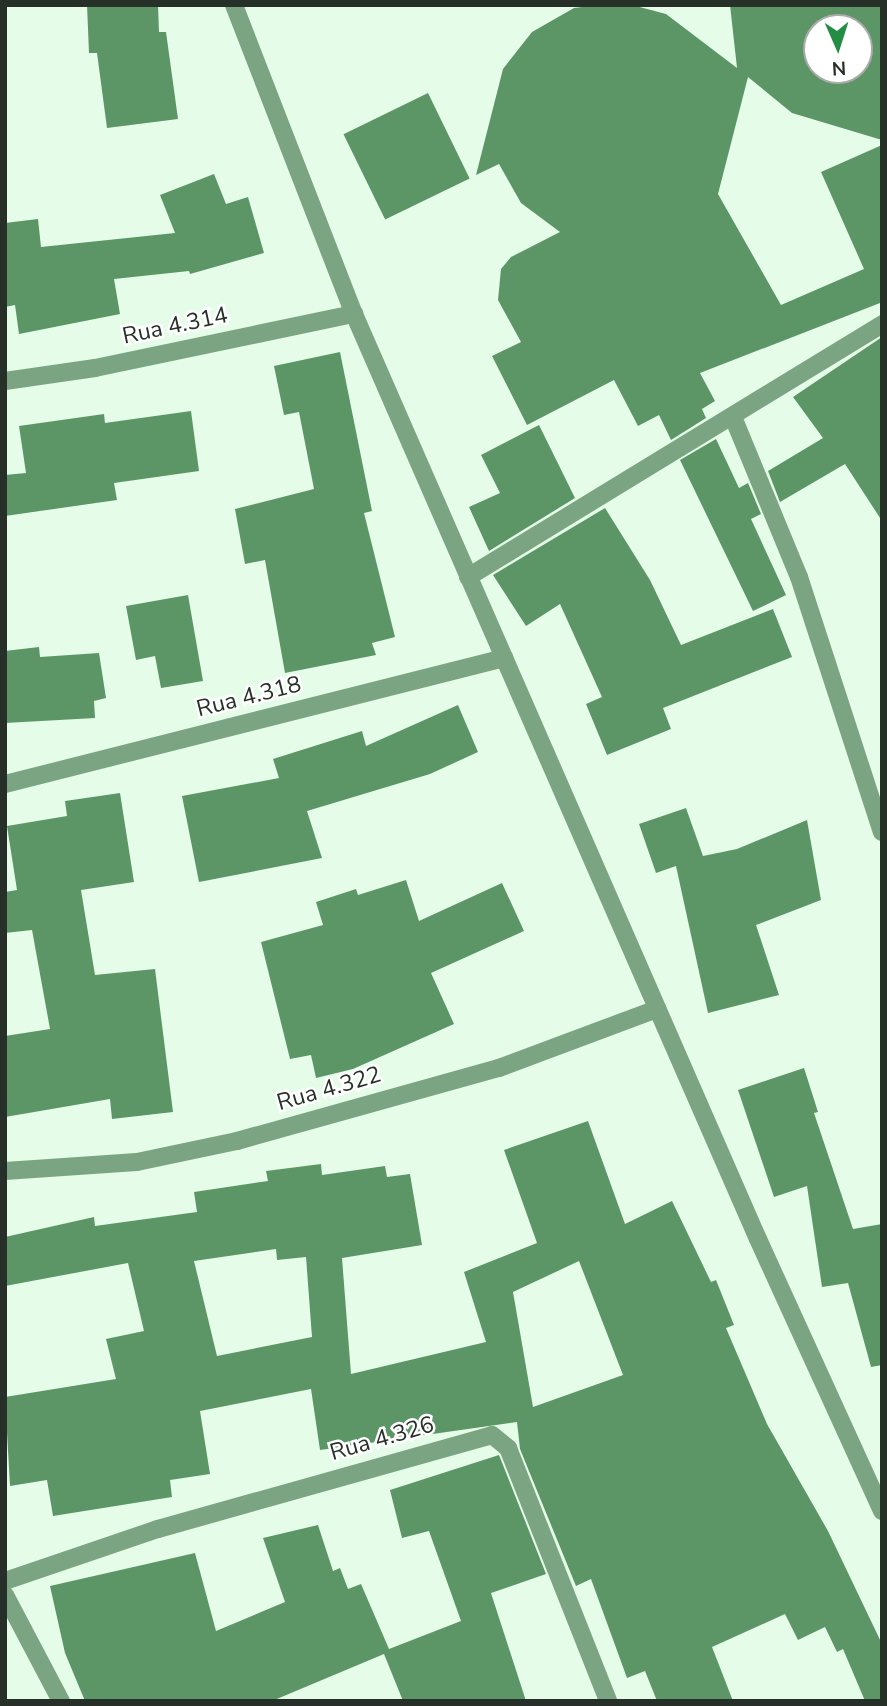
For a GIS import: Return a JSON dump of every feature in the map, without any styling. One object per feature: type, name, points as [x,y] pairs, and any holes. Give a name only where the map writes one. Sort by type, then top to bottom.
[{"type":"street","points":[[234,5],[354,314],[657,1009],[882,1511]]},
{"type":"street","name":"Rua 4.314","points":[[5,381],[95,368],[354,314]]},
{"type":"street","points":[[468,577],[882,324]]},
{"type":"street","points":[[733,416],[799,577],[882,832]]},
{"type":"street","name":"Rua 4.318","points":[[5,783],[504,658]]},
{"type":"street","name":"Rua 4.322","points":[[5,1171],[137,1162],[237,1141],[499,1068],[657,1009]]},
{"type":"street","name":"Rua 4.326","points":[[5,1581],[158,1529],[492,1434],[508,1448],[608,1701]]},
{"type":"street","points":[[5,1595],[61,1701]]},
{"type":"building","points":[[87,5],[158,5],[159,32],[166,32],[178,119],[107,128],[97,53],[89,53]]},
{"type":"building","points":[[632,5],[666,14],[737,68],[730,5],[882,5],[882,140],[792,113],[748,77],[718,194],[781,305],[864,269],[821,172],[882,145],[882,307],[880,303],[700,373],[715,401],[702,409],[706,418],[671,440],[659,415],[638,426],[614,380],[527,425],[492,356],[521,342],[498,300],[501,269],[511,257],[560,232],[521,203],[499,164],[476,175],[503,69],[532,32],[574,8]]},
{"type":"building","points":[[428,93],[470,178],[385,220],[344,134]]},
{"type":"building","points":[[214,174],[226,204],[248,197],[264,253],[190,274],[189,271],[114,279],[120,314],[19,334],[15,305],[5,307],[5,223],[38,219],[41,247],[175,233],[160,195]]},
{"type":"building","points":[[882,337],[882,521],[845,464],[780,502],[768,471],[823,438],[793,397]]},
{"type":"building","points":[[340,352],[372,511],[364,513],[395,637],[372,643],[376,655],[285,673],[265,560],[245,564],[235,509],[314,489],[299,412],[284,415],[274,366]]},
{"type":"building","points":[[191,411],[199,471],[114,483],[117,500],[5,516],[5,475],[26,473],[19,426],[104,414],[105,423]]},
{"type":"building","points":[[539,425],[575,498],[489,551],[469,507],[500,493],[481,455]]},
{"type":"building","points":[[716,439],[739,488],[748,483],[761,514],[751,519],[786,595],[753,611],[680,460]]},
{"type":"building","points":[[605,508],[650,580],[681,645],[773,609],[792,657],[663,708],[671,729],[607,755],[586,704],[602,697],[560,604],[526,626],[493,575]]},
{"type":"building","points":[[188,595],[203,681],[161,688],[155,656],[136,660],[126,606]]},
{"type":"building","points":[[39,647],[40,657],[99,653],[106,698],[94,701],[95,718],[5,723],[5,651]]},
{"type":"building","points":[[458,705],[478,752],[430,774],[307,811],[322,858],[199,882],[182,796],[279,778],[273,759],[362,731],[366,746]]},
{"type":"building","points":[[120,793],[134,882],[81,890],[95,975],[155,969],[173,1112],[112,1119],[110,1099],[5,1117],[5,1036],[50,1029],[32,930],[5,933],[5,892],[17,890],[7,826],[67,816],[65,801]]},
{"type":"building","points":[[686,808],[703,856],[737,849],[807,820],[821,900],[756,925],[779,995],[708,1013],[676,866],[656,873],[639,824]]},
{"type":"building","points":[[406,880],[419,921],[502,883],[524,931],[431,973],[454,1024],[353,1069],[316,1078],[311,1055],[290,1059],[261,942],[323,925],[316,902],[356,889],[358,895]]},
{"type":"building","points":[[804,1068],[818,1112],[814,1113],[853,1229],[882,1224],[882,1365],[871,1367],[848,1283],[822,1287],[807,1186],[774,1197],[738,1090]]},
{"type":"building","points":[[588,1121],[625,1224],[672,1201],[711,1282],[716,1280],[734,1325],[726,1328],[767,1424],[828,1531],[882,1644],[882,1701],[865,1701],[843,1649],[837,1652],[825,1627],[798,1640],[785,1614],[712,1647],[733,1701],[657,1701],[645,1671],[627,1678],[591,1579],[576,1586],[520,1449],[517,1422],[320,1450],[311,1389],[200,1411],[210,1474],[170,1480],[172,1497],[53,1516],[47,1480],[10,1486],[5,1397],[116,1379],[106,1339],[144,1331],[128,1263],[5,1286],[5,1237],[94,1217],[95,1226],[197,1212],[194,1192],[268,1181],[266,1171],[321,1164],[322,1175],[385,1166],[387,1177],[410,1174],[422,1245],[342,1258],[351,1374],[486,1342],[464,1272],[537,1243],[504,1150]],"holes":[[[276,1249],[277,1260],[306,1257],[312,1337],[217,1356],[194,1261]],[[579,1261],[623,1375],[533,1407],[513,1292]]]},
{"type":"building","points":[[499,1455],[546,1574],[491,1593],[526,1701],[403,1701],[384,1654],[272,1701],[85,1701],[65,1653],[50,1586],[195,1553],[216,1631],[285,1602],[263,1538],[318,1525],[333,1571],[340,1568],[348,1589],[361,1584],[389,1649],[461,1621],[429,1531],[402,1538],[390,1490]]}]
